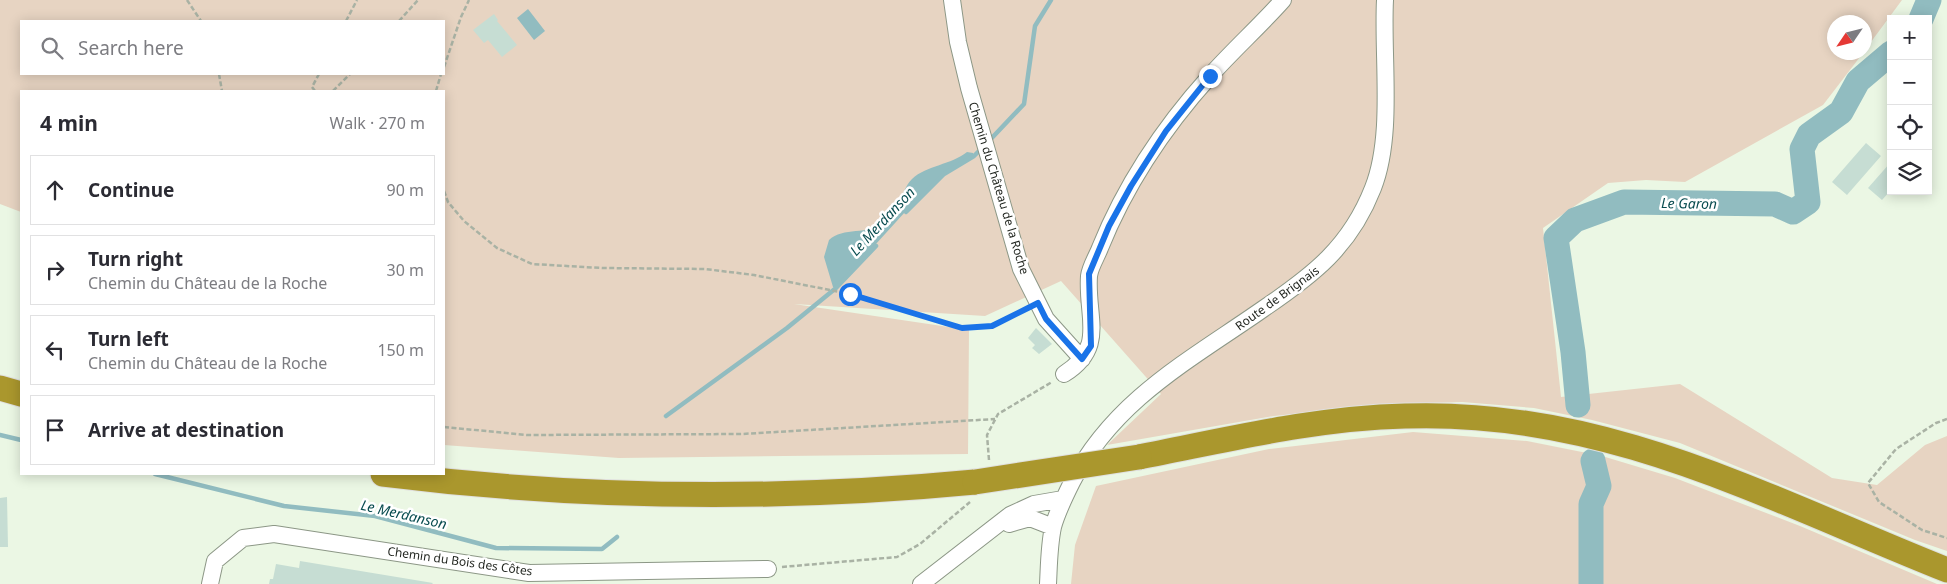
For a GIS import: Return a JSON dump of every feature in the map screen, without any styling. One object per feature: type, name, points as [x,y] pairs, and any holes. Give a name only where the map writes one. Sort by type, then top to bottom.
[{"type":"highway","points":[[0,388],[20,394]]},
{"type":"highway","points":[[392,475],[515,488],[607,494],[680,496],[857,492],[975,482],[1139,456],[1281,429],[1362,418],[1446,415],[1520,421],[1602,437],[1683,462],[1760,491],[1947,570]]},
{"type":"street","name":"Chemin du Château de la Roche","points":[[952,0],[958,42],[1020,269],[1046,319],[1082,359]]},
{"type":"street","points":[[1064,374],[1078,365],[1091,346],[1089,274],[1109,226],[1131,186],[1166,131],[1210,76],[1283,0]]},
{"type":"street","name":"Route de Brignais","points":[[1048,584],[1053,527],[1063,499],[1081,466],[1105,430],[1146,390],[1298,285],[1322,266],[1342,243],[1360,216],[1373,188],[1381,159],[1384,120],[1385,0]]},
{"type":"street","points":[[921,584],[1010,515],[1034,504],[1063,499]]},
{"type":"street","points":[[988,532],[1030,518],[1053,527]]},
{"type":"street","name":"Chemin du Bois des Côtes","points":[[210,584],[215,561],[243,538],[274,534],[529,573],[768,568]]},
{"type":"path","points":[[187,0],[200,20]]},
{"type":"path","points":[[347,20],[357,0]]},
{"type":"path","points":[[400,20],[418,0]]},
{"type":"path","points":[[445,64],[461,17],[469,0]]},
{"type":"path","points":[[219,75],[222,90]]},
{"type":"path","points":[[314,90],[312,87],[318,75]]},
{"type":"path","points":[[334,90],[349,75]]},
{"type":"path","points":[[436,90],[442,75]]},
{"type":"path","points":[[445,193],[448,202],[464,221],[497,248],[532,264],[602,268],[705,269],[754,275],[850,294],[962,328],[992,326],[1038,303]]},
{"type":"path","points":[[445,428],[528,436],[742,434],[996,419]]},
{"type":"path","points":[[1947,419],[1936,423],[1896,449],[1868,483],[1879,502],[1922,530],[1947,538]]},
{"type":"shaded area","points":[[0,0],[1902,0],[1891,15],[1887,15],[1887,20],[1872,41],[1872,15],[1827,15],[1827,60],[1858,60],[1823,105],[1685,182],[1646,180],[1608,183],[1543,228],[1561,397],[1680,384],[1832,478],[1877,485],[1925,445],[1947,436],[1947,551],[1915,540],[1680,443],[1592,420],[1534,408],[1462,402],[1389,404],[1274,416],[1107,445],[1161,394],[1061,281],[985,316],[794,304],[969,330],[968,454],[619,458],[445,445],[445,90],[20,90],[20,212],[0,204]]},
{"type":"shaded area","points":[[1413,432],[1527,441],[1602,456],[1675,478],[1800,526],[1937,584],[1071,584],[1075,545],[1096,486],[1269,449]]},
{"type":"water","points":[[528,9],[545,31],[534,40],[517,18]]},
{"type":"water","points":[[967,152],[973,153],[974,156],[944,174],[915,201],[836,288],[833,287],[824,257],[829,240],[841,233],[878,228],[884,225],[894,215],[912,179],[918,174],[954,160]]},
{"type":"building","points":[[494,14],[497,21],[517,45],[502,57],[488,40],[484,43],[473,30]]},
{"type":"building","points":[[1866,143],[1881,156],[1847,195],[1832,182]]},
{"type":"building","points":[[1887,166],[1887,194],[1882,200],[1868,188]]},
{"type":"building","points":[[1036,328],[1052,344],[1039,354],[1032,348],[1035,345],[1028,338]]},
{"type":"building","points":[[7,497],[8,547],[0,547],[0,498]]},
{"type":"building","points":[[300,561],[433,583],[269,584],[270,579],[273,579],[276,564],[299,568]]},
{"type":"waterway","name":"Le Merdanson","points":[[989,141],[1024,104],[1035,26],[1051,0]]},
{"type":"waterway","name":"Le Garon","points":[[1923,15],[1929,0]]},
{"type":"waterway","name":"Le Garon","points":[[1578,405],[1573,352],[1556,238],[1575,220],[1624,202],[1775,204],[1793,212],[1808,202],[1802,149],[1809,135],[1841,112],[1858,81],[1887,56]]},
{"type":"waterway","name":"Le Merdanson","points":[[906,212],[944,174],[974,156],[982,148]]},
{"type":"waterway","name":"Le Merdanson","points":[[666,416],[787,328],[836,288],[876,246]]},
{"type":"waterway","name":"Le Merdanson","points":[[0,435],[20,440]]},
{"type":"waterway","name":"Le Garon","points":[[1591,584],[1591,504],[1599,486],[1593,461]]},
{"type":"waterway","name":"Le Merdanson","points":[[159,475],[284,506],[375,516],[496,548],[602,549],[617,537]]},
{"type":"route","points":[[850,294],[962,328],[985,328],[992,326],[1038,303],[1046,319],[1062,340],[1082,359],[1091,346],[1089,274],[1109,226],[1131,186],[1166,131],[1210,76]]}]
